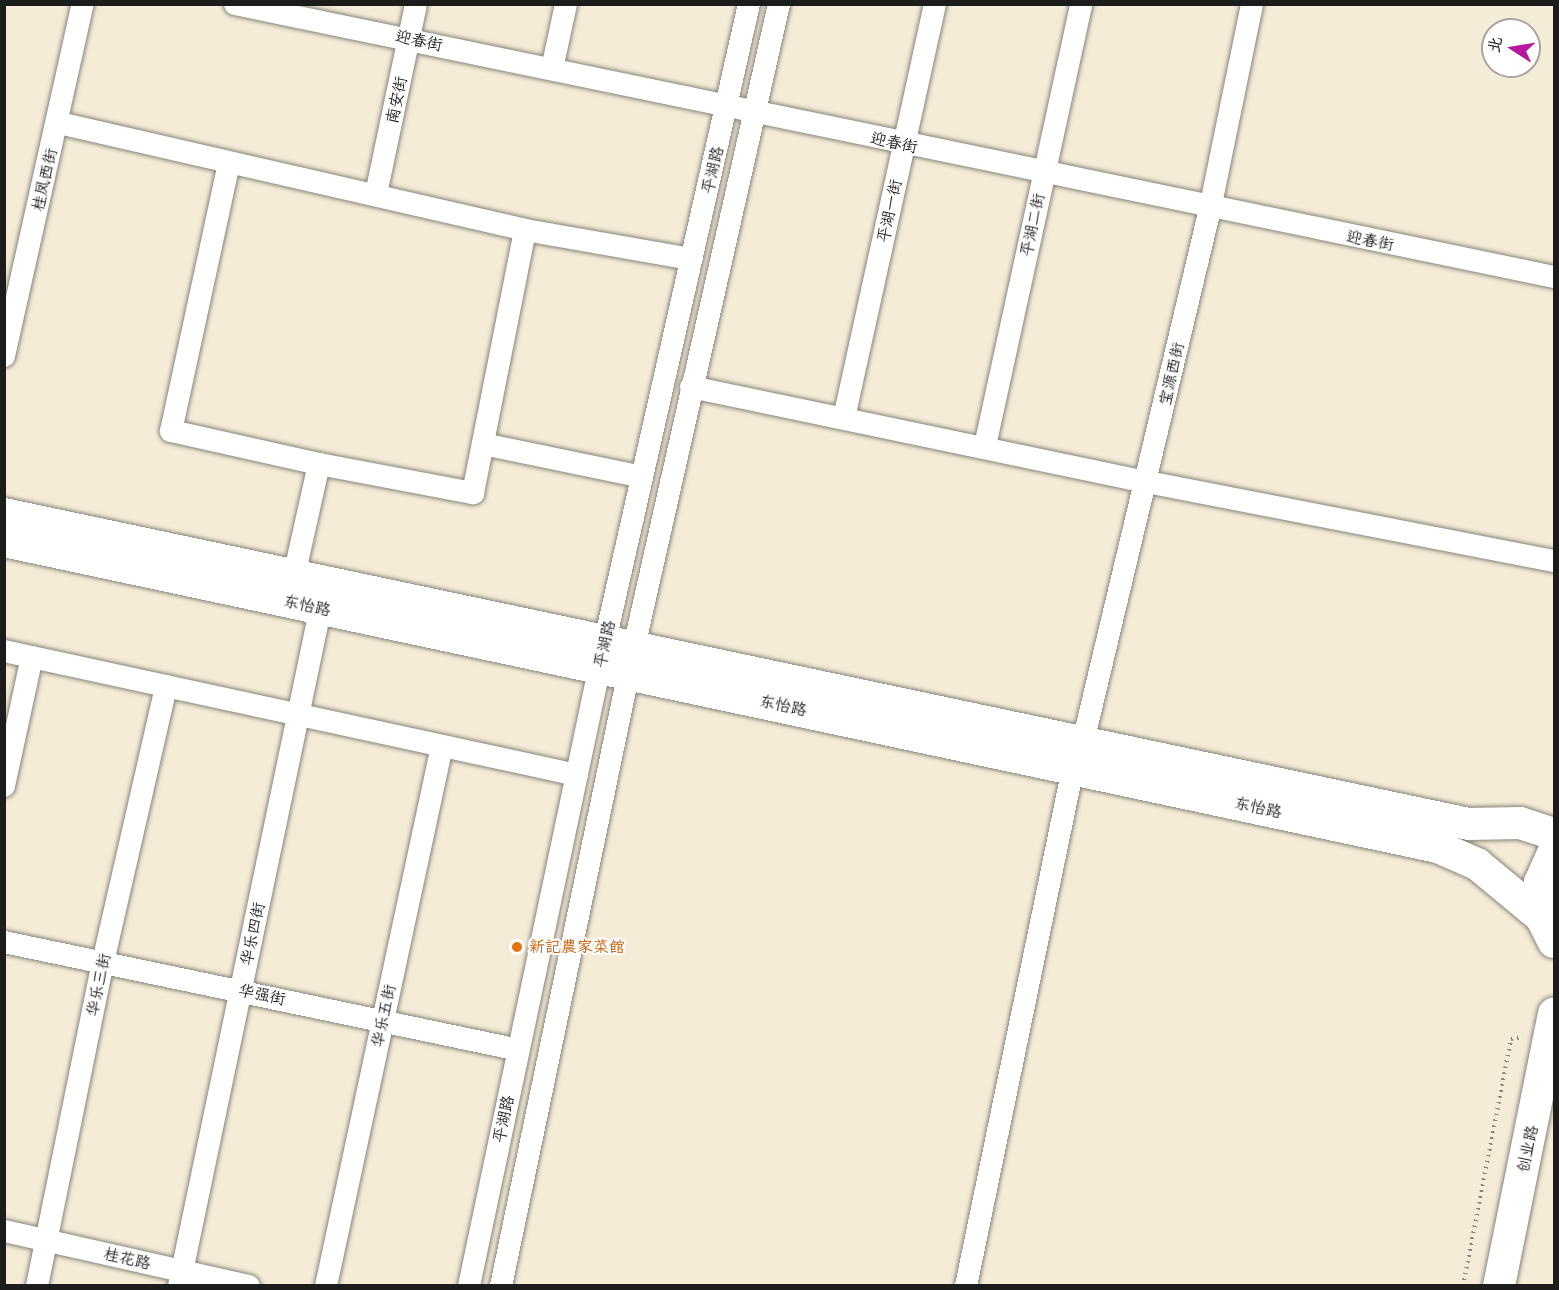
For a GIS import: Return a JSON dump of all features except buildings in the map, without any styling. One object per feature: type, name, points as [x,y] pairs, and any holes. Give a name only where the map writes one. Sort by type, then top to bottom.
[{"type":"street","name":"桂凤西街","points":[[4,356],[59,123],[83,4]]},
{"type":"street","name":"南安街","points":[[376,194],[416,4]]},
{"type":"street","points":[[552,69],[566,4]]},
{"type":"street","name":"平湖路","points":[[501,1286],[617,657],[642,477],[728,105],[749,4]]},
{"type":"street","name":"平湖路","points":[[469,1286],[577,775],[617,657],[691,387],[758,112],[779,4]]},
{"type":"street","name":"平湖一街","points":[[844,418],[935,4]]},
{"type":"street","name":"平湖二街","points":[[985,446],[1081,4]]},
{"type":"street","name":"宝源西街","points":[[966,1286],[1078,755],[1147,482],[1210,209],[1252,4]]},
{"type":"street","name":"迎春街","points":[[236,5],[410,38],[728,105],[904,146],[1554,277]]},
{"type":"street","points":[[59,123],[525,230],[692,259]]},
{"type":"street","points":[[229,163],[171,431],[319,464],[473,493],[525,230]]},
{"type":"street","points":[[691,387],[985,446],[1147,482],[1554,561]]},
{"type":"street","points":[[483,444],[642,477]]},
{"type":"street","points":[[294,576],[319,464]]},
{"type":"street","name":"东怡路","points":[[4,514],[294,576],[323,596]]},
{"type":"street","name":"东怡路","points":[[4,541],[323,596],[1078,755],[1469,824],[1520,823],[1554,834]]},
{"type":"street","name":"华乐四街","points":[[181,1278],[323,596]]},
{"type":"street","points":[[4,651],[577,775]]},
{"type":"street","points":[[4,786],[32,657]]},
{"type":"street","name":"华乐三街","points":[[37,1286],[103,962],[166,686]]},
{"type":"street","name":"华乐五街","points":[[326,1286],[442,746]]},
{"type":"street","name":"东怡路","points":[[1078,755],[1438,847],[1477,864],[1548,930]]},
{"type":"street","points":[[1548,930],[1540,882],[1554,851]]},
{"type":"street","name":"华强街","points":[[4,942],[519,1050]]},
{"type":"street","name":"创业路","points":[[1499,1286],[1554,1021]]},
{"type":"street","name":"桂花路","points":[[4,1231],[181,1278],[249,1286]]},
{"type":"path","points":[[1463,1286],[1511,1039],[1554,1021]]},
{"type":"place","name":"新記農家菜館","points":[[517,947]]}]
